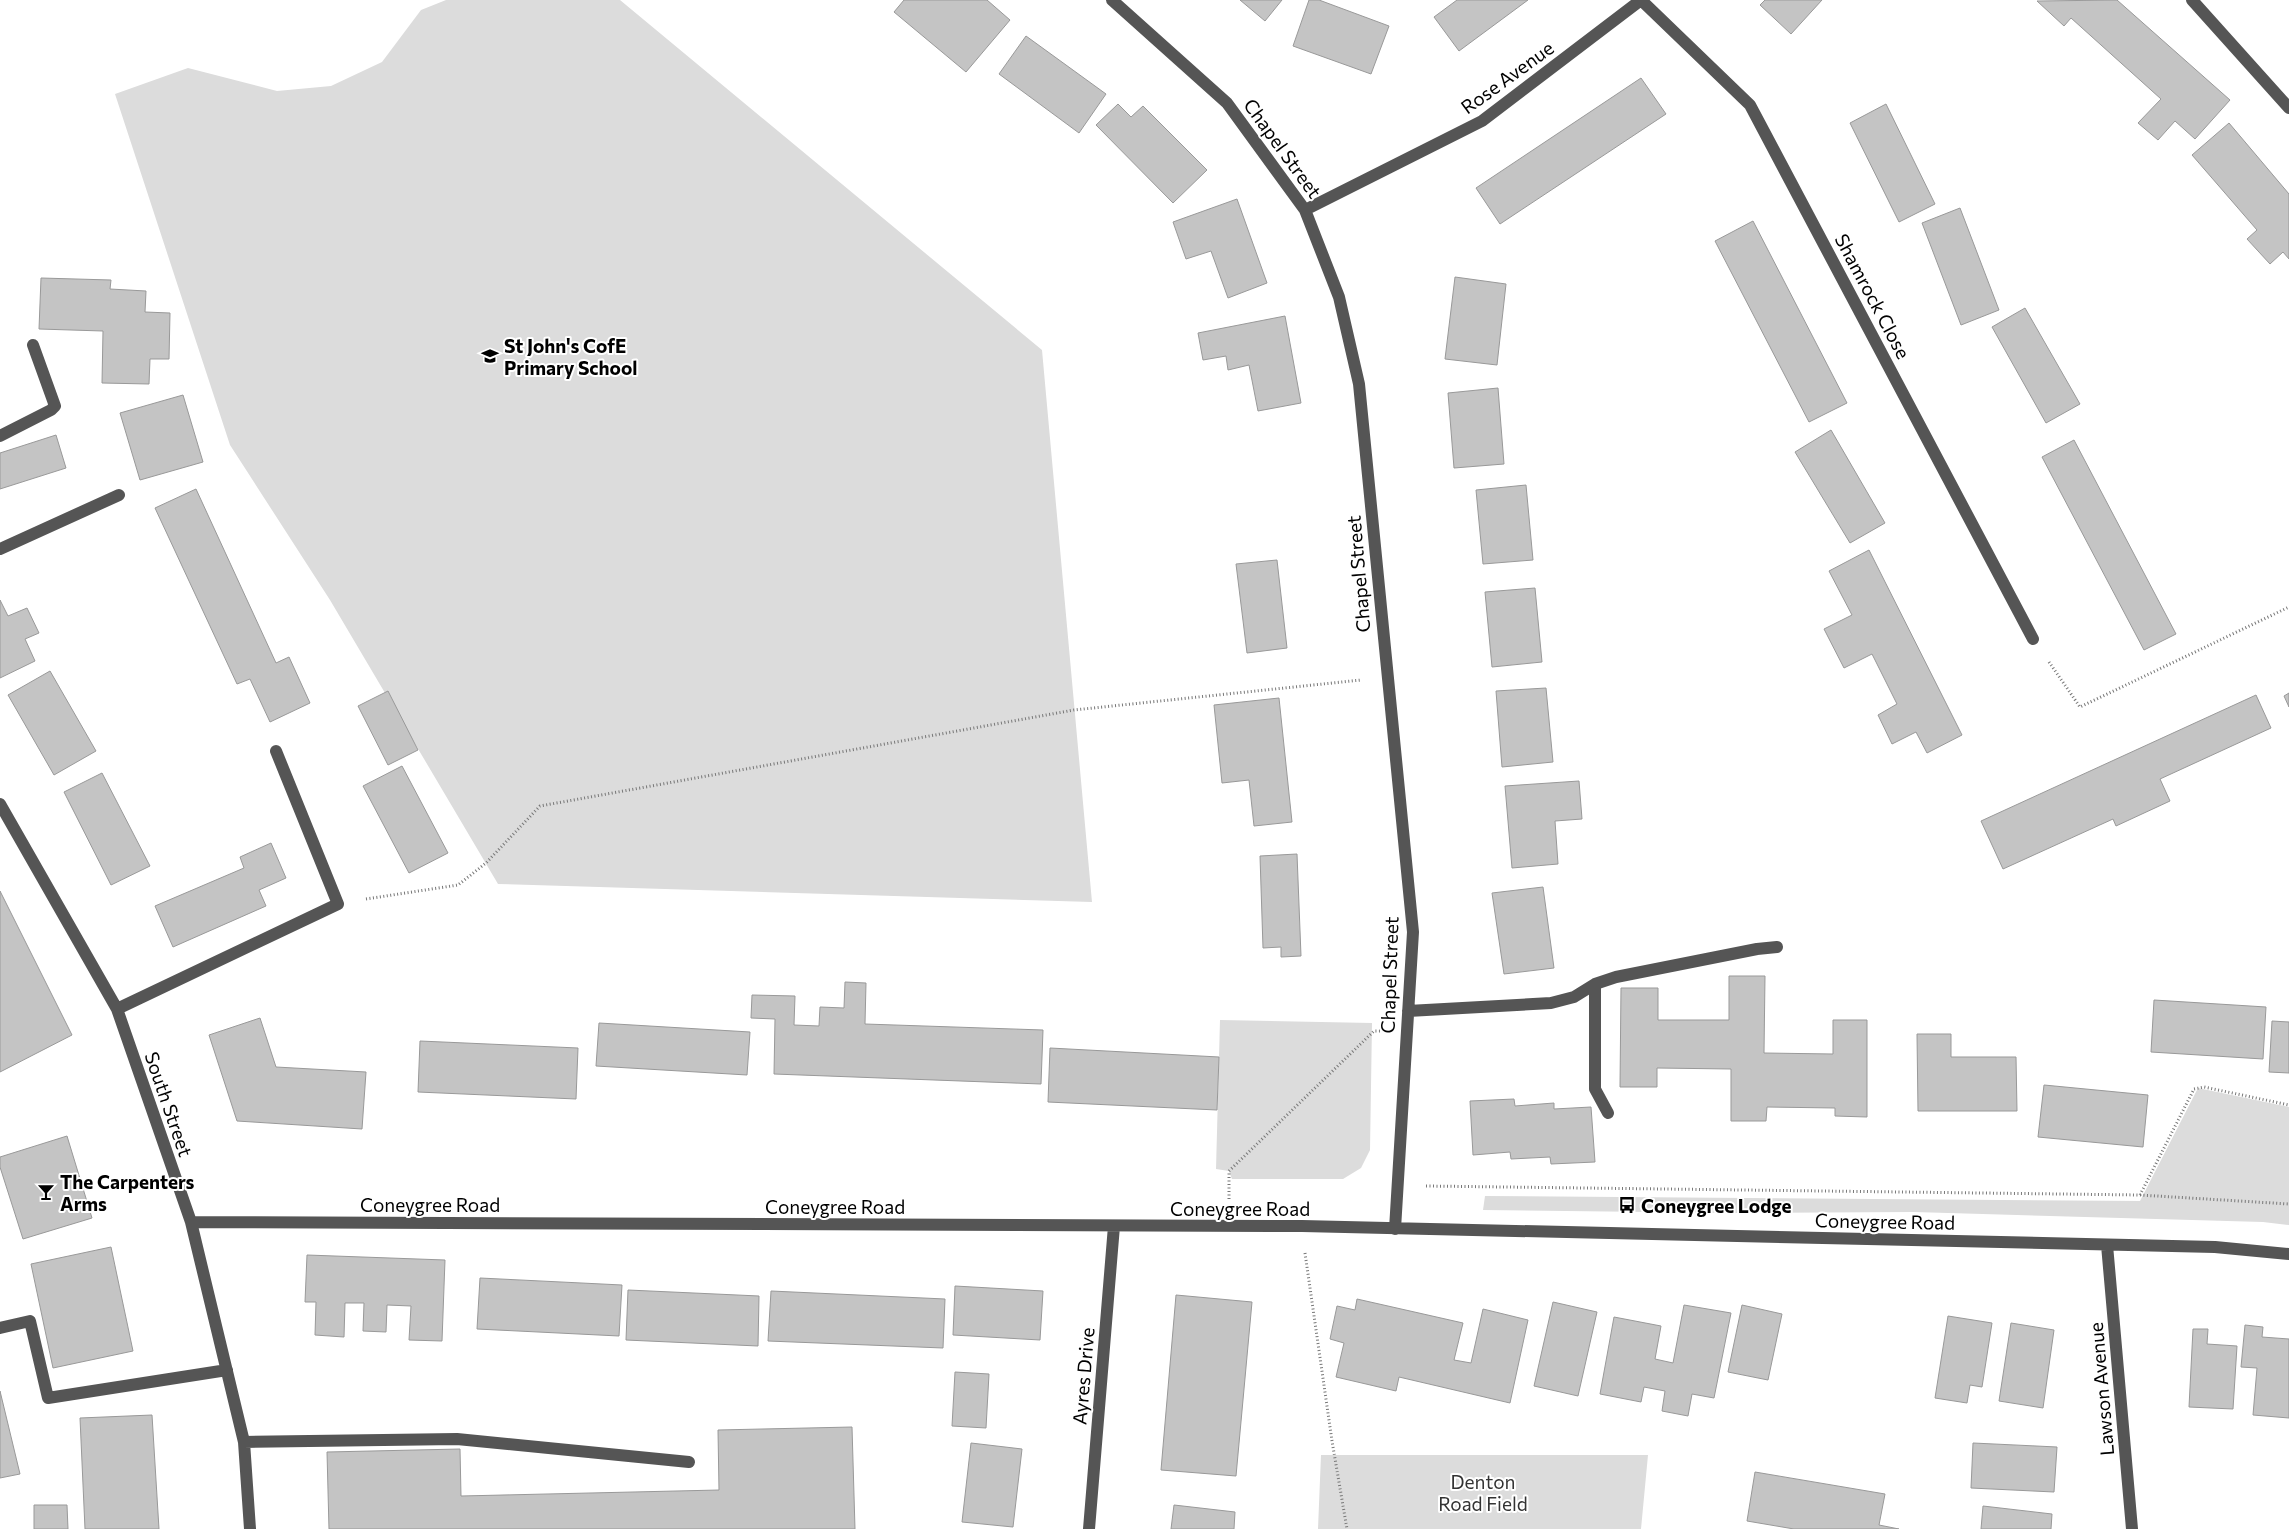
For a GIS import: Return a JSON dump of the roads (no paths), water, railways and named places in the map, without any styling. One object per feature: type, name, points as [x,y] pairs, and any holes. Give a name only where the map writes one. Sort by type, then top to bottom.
[{"type":"street","name":"Chapel Street","points":[[1112,0],[1227,103],[1305,210],[1339,296],[1359,384],[1412,932],[1395,1228]]},
{"type":"street","name":"Rose Avenue","points":[[1305,210],[1482,121],[1641,0]]},
{"type":"street","name":"Shamrock Close","points":[[1641,0],[1750,105],[2033,639]]},
{"type":"street","points":[[2192,0],[2289,108]]},
{"type":"street","points":[[0,436],[51,410],[55,406],[33,345]]},
{"type":"street","points":[[0,549],[119,495]]},
{"type":"street","points":[[117,1009],[338,904],[276,752]]},
{"type":"street","name":"South Street","points":[[0,804],[117,1009],[191,1222],[244,1442],[250,1529]]},
{"type":"street","points":[[1408,1011],[1551,1003],[1574,997],[1595,984],[1616,976],[1757,949],[1777,947]]},
{"type":"street","points":[[1595,984],[1595,1089],[1608,1113]]},
{"type":"street","name":"Coneygree Road","points":[[191,1222],[1302,1226],[2215,1247],[2289,1254]]},
{"type":"street","name":"Ayres Drive","points":[[1089,1529],[1114,1226]]},
{"type":"street","name":"Lawson Avenue","points":[[2107,1245],[2132,1529]]},
{"type":"street","points":[[0,1328],[30,1321],[48,1398],[227,1370]]},
{"type":"street","points":[[244,1442],[457,1439],[689,1462]]},
{"type":"place","name":"St John's CofE Primary School","points":[[490,356]]},
{"type":"place","name":"The Carpenters Arms","points":[[46,1192]]},
{"type":"place","name":"Coneygree Lodge","points":[[1627,1205]]},
{"type":"park label","name":"Denton Road Field","points":[[1483,1492]]}]
